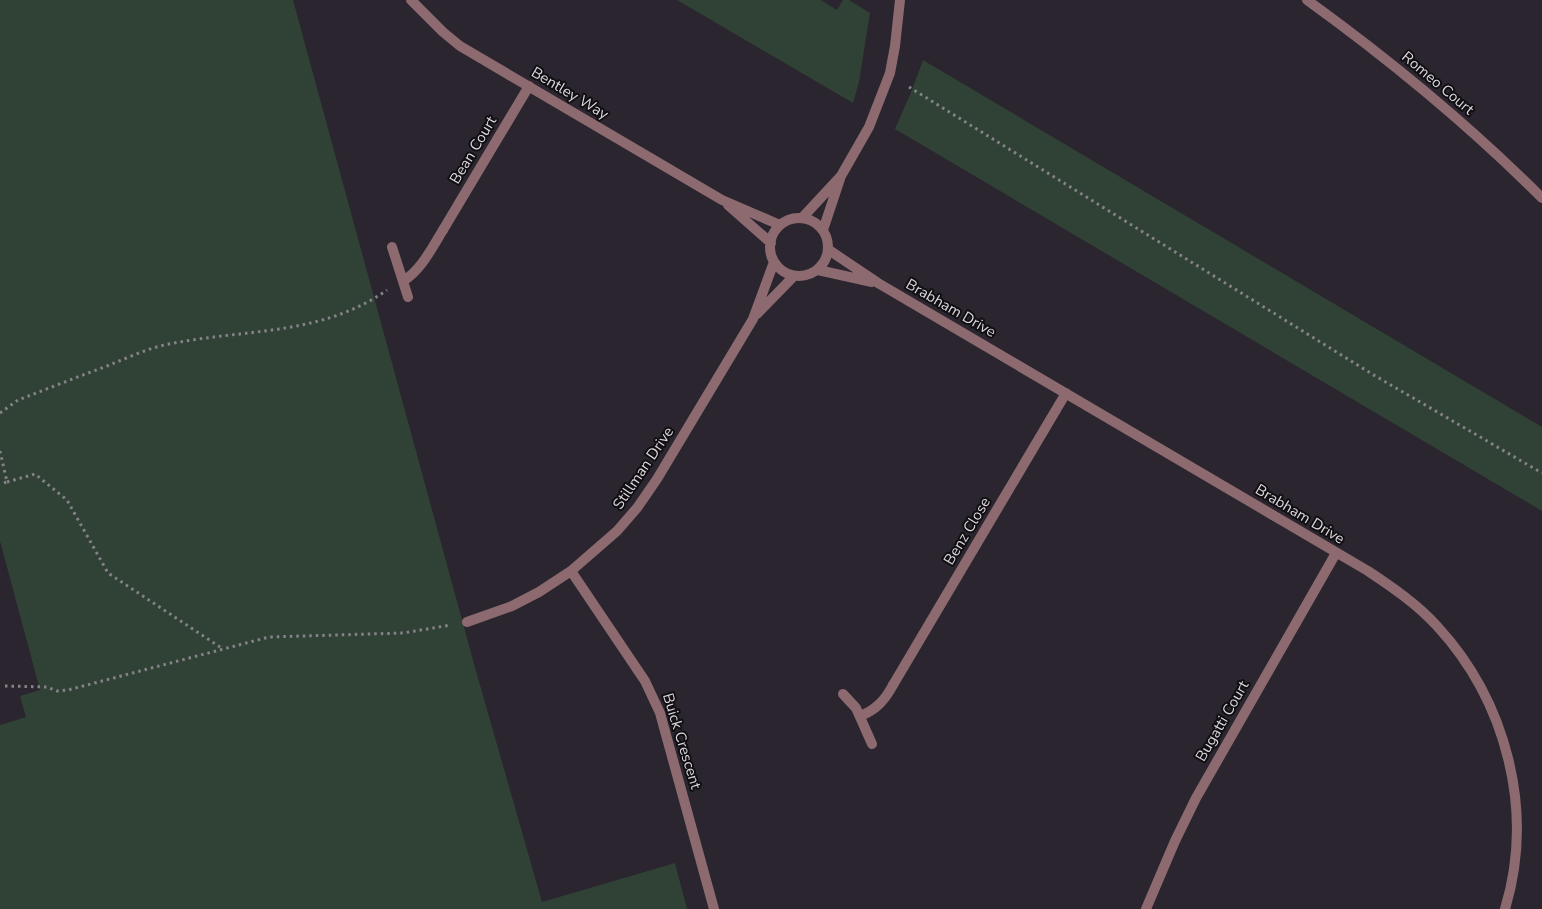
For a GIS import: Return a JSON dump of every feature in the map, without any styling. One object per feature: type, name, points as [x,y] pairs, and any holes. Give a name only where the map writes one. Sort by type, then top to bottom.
[{"type":"street","name":"Bentley Way","points":[[412,0],[443,32],[460,46],[722,200],[780,225]]},
{"type":"street","points":[[823,230],[841,176],[869,127],[890,74],[900,0]]},
{"type":"street","name":"Romeo Court","points":[[1307,0],[1399,70],[1464,124],[1542,198]]},
{"type":"street","name":"Bean Court","points":[[403,280],[414,272],[443,230],[529,86]]},
{"type":"street","points":[[802,218],[841,176]]},
{"type":"street","name":"Bentley Way","points":[[722,200],[770,243]]},
{"type":"street","points":[[802,218],[818,224],[823,230],[829,250],[818,270],[806,275],[794,276],[779,268],[774,262],[770,243],[772,236],[780,225],[787,220],[802,218]]},
{"type":"street","points":[[392,247],[408,297]]},
{"type":"street","name":"Brabham Drive","points":[[829,250],[878,283],[1376,576],[1416,606],[1436,625],[1454,646],[1484,692],[1502,736],[1514,786],[1516,817],[1514,872],[1505,909]]},
{"type":"street","name":"Stillman Drive","points":[[467,622],[512,606],[539,592],[571,571],[617,532],[637,508],[657,479],[753,319],[774,262]]},
{"type":"street","name":"Brabham Drive","points":[[818,270],[878,283]]},
{"type":"street","name":"Stillman Drive","points":[[753,319],[794,276]]},
{"type":"street","name":"Benz Close","points":[[860,716],[878,707],[886,698],[1066,393]]},
{"type":"street","name":"Bugatti Court","points":[[1146,909],[1196,798],[1336,553]]},
{"type":"street","name":"Buick Crescent","points":[[571,571],[646,681],[654,696],[714,909]]},
{"type":"street","points":[[843,694],[856,708],[872,744]]},
{"type":"path","points":[[909,87],[1372,374],[1542,473]]},
{"type":"path","points":[[0,413],[18,400],[159,346],[215,336],[301,326],[362,306],[403,280]]},
{"type":"path","points":[[0,451],[7,482]]},
{"type":"path","points":[[0,484],[34,474],[67,500],[108,573],[224,649]]},
{"type":"path","points":[[5,686],[47,687],[58,691],[68,690],[269,638],[403,633],[467,622]]},
{"type":"green space","points":[[0,0],[293,0],[476,671],[542,902],[675,863],[687,909],[0,909],[0,725],[26,717],[20,696],[40,690],[0,541]]},
{"type":"green space","points":[[677,0],[821,0],[837,10],[843,0],[849,0],[870,13],[859,82],[853,103]]},
{"type":"green space","points":[[923,60],[1542,427],[1542,511],[895,129]]}]
